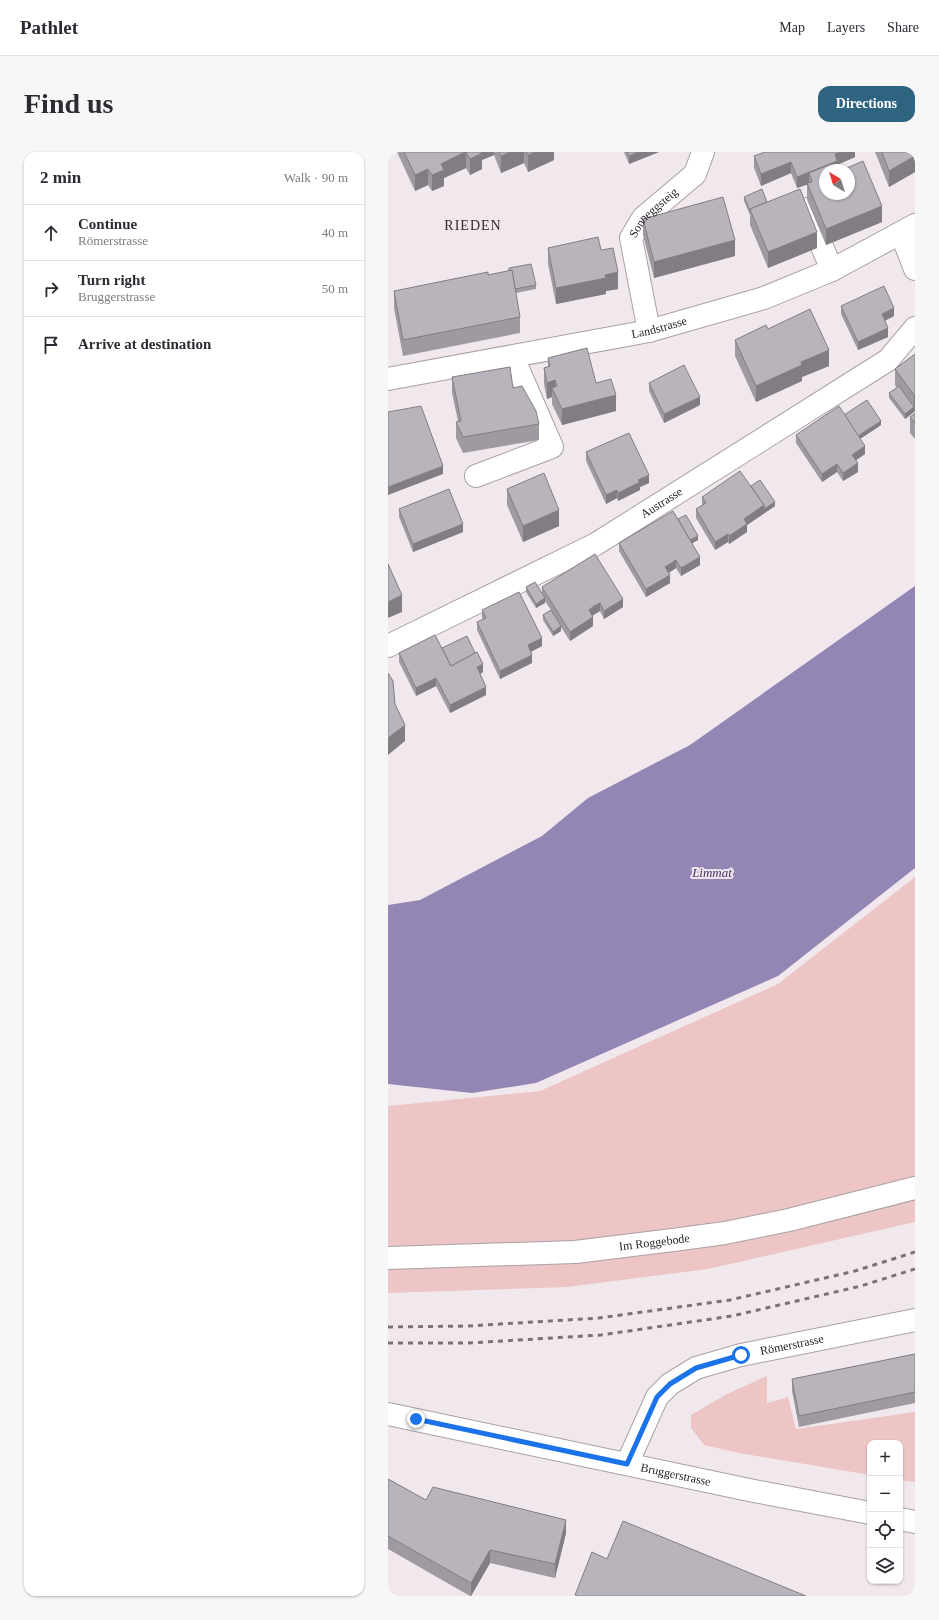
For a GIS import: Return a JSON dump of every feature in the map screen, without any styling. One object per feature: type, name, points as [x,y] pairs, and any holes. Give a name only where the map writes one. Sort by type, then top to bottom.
[{"type":"street","name":"Sonneggsteig","points":[[649,331],[631,238],[643,218],[695,174],[703,152]]},
{"type":"street","points":[[787,201],[800,196],[832,270]]},
{"type":"street","name":"Landstrasse","points":[[388,379],[649,331],[764,298],[832,270],[908,229]]},
{"type":"street","points":[[908,229],[915,268]]},
{"type":"street","name":"Austrasse","points":[[388,646],[596,544],[888,360],[915,328]]},
{"type":"street","points":[[476,476],[552,447],[513,357]]},
{"type":"street","name":"Im Roggebode","points":[[388,1258],[575,1252],[673,1240],[725,1233],[789,1220],[915,1188]]},
{"type":"street","name":"Römerstrasse","points":[[627,1464],[657,1397],[670,1384],[696,1368],[741,1355],[915,1320]]},
{"type":"street","name":"Bruggerstrasse","points":[[388,1414],[754,1491],[867,1511]]},
{"type":"street","points":[[903,1520],[915,1522]]},
{"type":"shaded area","points":[[915,877],[915,1222],[708,1269],[567,1287],[388,1293],[388,1106],[540,1091],[778,984]]},
{"type":"shaded area","points":[[767,1376],[767,1403],[788,1397],[796,1429],[915,1412],[915,1482],[903,1480],[903,1440],[867,1440],[867,1474],[739,1453],[704,1445],[691,1428],[691,1415],[725,1395]]},
{"type":"water","name":"Limmat","points":[[915,586],[915,868],[778,976],[536,1083],[472,1093],[388,1084],[388,905],[420,900],[542,836],[588,798],[690,745]]},
{"type":"building","points":[[404,152],[465,152],[441,164],[444,170],[432,175],[428,169],[415,175]]},
{"type":"building","points":[[466,152],[481,152],[482,153],[470,159]]},
{"type":"building","points":[[499,152],[511,152],[501,156]]},
{"type":"building","points":[[526,152],[536,152],[528,155]]},
{"type":"building","points":[[627,152],[639,152],[629,156]]},
{"type":"building","points":[[765,152],[841,152],[835,154],[837,161],[830,164],[819,164],[819,168],[797,177],[791,162],[761,174],[754,156]]},
{"type":"building","points":[[882,152],[915,152],[915,156],[889,171]]},
{"type":"building","points":[[863,161],[882,206],[826,229],[807,183],[812,182],[809,173],[819,169],[819,200],[855,200],[855,164]]},
{"type":"building","points":[[762,189],[767,202],[750,209],[750,211],[744,197]]},
{"type":"building","points":[[800,189],[817,232],[768,252],[750,209]]},
{"type":"building","points":[[723,197],[735,240],[654,262],[643,219]]},
{"type":"building","points":[[598,237],[601,250],[613,248],[618,272],[605,275],[606,278],[556,288],[548,248]]},
{"type":"building","points":[[531,264],[536,285],[515,289],[512,270],[509,271],[509,268]]},
{"type":"building","points":[[512,270],[520,317],[403,340],[394,291],[488,272],[488,275]]},
{"type":"building","points":[[884,286],[894,308],[882,314],[888,328],[858,342],[841,306]]},
{"type":"building","points":[[810,309],[829,350],[801,362],[802,365],[756,386],[735,340],[766,325],[768,329]]},
{"type":"building","points":[[587,348],[596,383],[611,379],[616,395],[562,409],[552,388],[557,386],[555,380],[547,383],[544,368],[550,366],[548,358]]},
{"type":"building","points":[[915,354],[915,395],[914,395],[895,369]]},
{"type":"building","points":[[684,365],[700,397],[664,414],[649,383]]},
{"type":"building","points":[[510,367],[513,388],[522,386],[536,411],[539,424],[463,437],[456,422],[461,421],[452,377]]},
{"type":"building","points":[[899,386],[914,407],[905,414],[889,393]]},
{"type":"building","points":[[867,400],[881,421],[858,436],[844,415]]},
{"type":"building","points":[[421,406],[443,466],[388,487],[388,412]]},
{"type":"building","points":[[839,406],[865,446],[852,455],[858,463],[843,473],[837,464],[822,474],[796,435]]},
{"type":"building","points":[[915,413],[915,423],[910,417]]},
{"type":"building","points":[[629,433],[649,475],[638,480],[640,482],[618,493],[617,490],[606,495],[586,452]]},
{"type":"building","points":[[740,471],[764,505],[744,519],[747,524],[729,536],[728,534],[715,542],[696,509],[706,503],[702,497]]},
{"type":"building","points":[[544,473],[559,510],[523,526],[507,489]]},
{"type":"building","points":[[760,480],[775,502],[764,509],[764,505],[751,486]]},
{"type":"building","points":[[449,489],[463,524],[413,544],[399,509]]},
{"type":"building","points":[[673,511],[700,557],[681,568],[676,560],[665,567],[670,575],[646,589],[619,543]]},
{"type":"building","points":[[686,515],[698,536],[690,540],[678,519]]},
{"type":"building","points":[[595,554],[623,599],[604,611],[600,603],[594,606],[589,610],[593,617],[570,632],[542,587]]},
{"type":"building","points":[[388,564],[402,595],[388,602]]},
{"type":"building","points":[[535,582],[545,598],[536,604],[526,587]]},
{"type":"building","points":[[519,592],[542,638],[528,645],[532,655],[500,671],[477,622],[486,618],[482,610]]},
{"type":"building","points":[[551,610],[561,626],[553,632],[543,615]]},
{"type":"building","points":[[435,635],[451,666],[477,652],[483,664],[477,667],[486,687],[450,705],[436,678],[416,688],[399,653]]},
{"type":"building","points":[[467,636],[475,653],[451,666],[442,648]]},
{"type":"building","points":[[388,673],[393,681],[395,704],[405,725],[388,738]]},
{"type":"building","points":[[915,1354],[915,1392],[799,1416],[792,1379]]},
{"type":"building","points":[[388,1479],[426,1500],[433,1487],[566,1520],[555,1564],[490,1550],[471,1583],[388,1536]]},
{"type":"building","points":[[623,1521],[806,1596],[575,1595],[592,1552],[607,1559]]},
{"type":"railway","points":[[388,1327],[468,1326],[599,1318],[730,1300],[855,1271],[915,1252]]},
{"type":"railway","points":[[388,1343],[469,1343],[601,1335],[732,1316],[861,1286],[915,1269]]},
{"type":"district","name":"RIEDEN","points":[[473,225]]},
{"type":"route","points":[[416,1419],[627,1464],[636,1440],[657,1397],[670,1384],[696,1368],[741,1355]]}]
